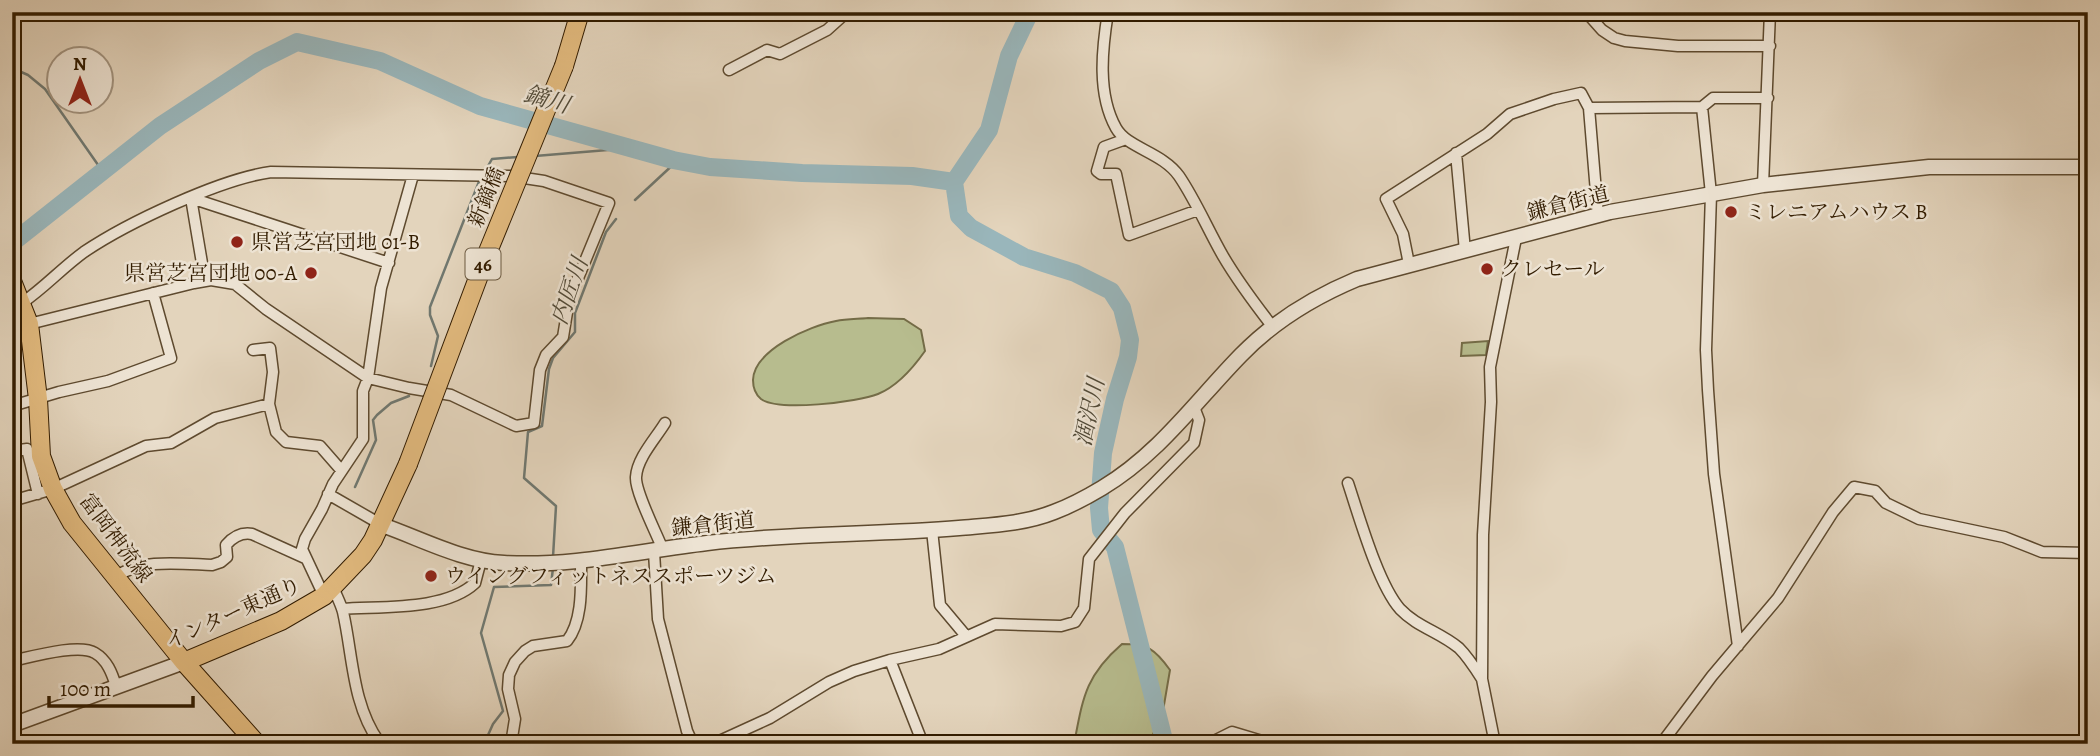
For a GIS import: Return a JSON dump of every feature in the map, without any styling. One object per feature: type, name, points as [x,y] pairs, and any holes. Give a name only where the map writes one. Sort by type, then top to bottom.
[{"type":"main road","name":"新鏑橋","points":[[408,464],[487,254],[564,66],[580,12]]},
{"type":"main road","name":"富岡神流線","points":[[18,293],[29,324],[45,492],[184,662],[257,744]]},
{"type":"main road","name":"インター東通り","points":[[184,662],[281,621],[329,592],[363,555],[382,525],[408,464]]},
{"type":"street","points":[[729,70],[767,50],[780,54],[827,30],[847,12]]},
{"type":"street","points":[[1108,12],[1102,44],[1104,80],[1110,112],[1117,130],[1126,139],[1166,161],[1178,175],[1225,259],[1272,326]]},
{"type":"street","points":[[1586,12],[1602,30],[1614,38],[1678,46],[1770,46]]},
{"type":"street","points":[[1763,185],[1770,12]]},
{"type":"street","points":[[1409,264],[1403,234],[1386,199],[1487,134],[1510,114],[1581,93],[1590,108],[1598,216]]},
{"type":"street","points":[[1590,108],[1703,107],[1713,98],[1768,97]]},
{"type":"street","points":[[1703,107],[1711,194],[1706,350],[1708,390],[1714,474],[1738,646]]},
{"type":"street","points":[[1126,139],[1104,147],[1097,171],[1101,174],[1116,174],[1129,235],[1198,210]]},
{"type":"street","points":[[1456,153],[1465,251]]},
{"type":"street","name":"鎌倉街道","points":[[382,525],[472,559],[503,563],[581,562],[708,543],[932,530],[1017,522],[1054,512],[1101,488],[1133,467],[1169,435],[1242,353],[1272,326],[1322,293],[1357,279],[1598,216],[1763,185],[1929,167],[2088,167]]},
{"type":"street","points":[[18,293],[128,227],[191,198],[257,174],[271,172],[511,176],[544,181],[609,203],[569,300],[563,337],[546,355],[540,370],[534,424],[516,426],[451,395],[368,378],[266,309],[235,284],[205,281],[29,324]]},
{"type":"street","points":[[384,743],[370,729],[356,691],[342,609],[302,550],[305,539],[341,470],[363,439],[363,391],[368,378],[381,288],[413,175]]},
{"type":"street","points":[[191,198],[389,263]]},
{"type":"street","points":[[191,198],[205,281]]},
{"type":"street","points":[[1495,744],[1482,679],[1483,535],[1491,401],[1490,367],[1516,238]]},
{"type":"street","points":[[12,406],[108,381],[171,358],[153,293]]},
{"type":"street","points":[[253,350],[270,348],[273,372],[270,404],[276,432],[286,442],[320,446],[341,470]]},
{"type":"street","points":[[12,501],[45,492],[146,446],[171,443],[215,418],[270,404]]},
{"type":"street","points":[[713,744],[770,718],[829,682],[854,671],[939,649],[995,624],[1060,626],[1075,622],[1084,608],[1089,559],[1125,513],[1194,443],[1199,420],[1194,407]]},
{"type":"street","points":[[665,423],[639,464],[636,477],[659,551],[658,619],[687,731],[694,744]]},
{"type":"street","points":[[12,451],[27,449],[45,492]]},
{"type":"street","points":[[1348,483],[1389,594],[1401,610],[1422,628],[1459,649],[1482,679]]},
{"type":"street","points":[[1661,744],[1712,676],[1778,598],[1833,512],[1854,486],[1875,491],[1886,503],[1919,519],[2004,537],[2042,552],[2088,553]]},
{"type":"street","points":[[328,494],[382,525]]},
{"type":"street","points":[[932,530],[940,605],[966,636]]},
{"type":"street","points":[[116,577],[123,571],[149,566],[212,565],[221,562],[227,557],[226,545],[244,533],[252,534],[305,558]]},
{"type":"street","points":[[342,609],[430,603],[456,596],[475,583],[481,560]]},
{"type":"street","points":[[512,744],[515,719],[508,689],[509,675],[525,651],[533,646],[567,641],[573,633],[581,590],[581,562]]},
{"type":"street","points":[[12,661],[87,649],[98,654],[110,669],[116,686]]},
{"type":"street","points":[[890,660],[923,744]]},
{"type":"street","name":"インター東通り","points":[[12,725],[184,662]]},
{"type":"street","points":[[1208,744],[1231,732],[1272,744]]},
{"type":"street","points":[[356,744],[384,743]]},
{"type":"green space","points":[[904,319],[921,330],[925,351],[910,370],[892,386],[878,394],[837,403],[784,405],[770,403],[757,395],[753,383],[756,369],[773,349],[812,328],[840,320]]},
{"type":"green space","points":[[1488,341],[1486,355],[1461,356],[1462,343]]},
{"type":"green space","points":[[1122,644],[1150,649],[1170,670],[1163,711],[1149,744],[1074,744],[1087,689],[1100,667]]},
{"type":"waterway","name":"鏑川","points":[[954,182],[989,130],[1009,56],[1030,12]]},
{"type":"waterway","name":"鏑川","points":[[12,243],[160,126],[259,61],[297,42],[380,61],[480,106],[673,160],[710,167],[912,176],[954,182]]},
{"type":"waterway","points":[[12,68],[28,75],[45,89],[103,172]]},
{"type":"waterway","points":[[535,156],[632,148]]},
{"type":"waterway","points":[[484,173],[492,159],[518,157]]},
{"type":"waterway","name":"内匠川","points":[[635,200],[677,161]]},
{"type":"waterway","points":[[431,366],[438,336],[430,315],[430,307],[480,179]]},
{"type":"waterway","name":"涸沢川","points":[[954,182],[959,216],[971,228],[1024,257],[1075,273],[1111,291],[1122,308],[1130,340],[1103,453],[1099,508],[1101,530],[1115,547],[1165,744]]},
{"type":"waterway","name":"内匠川","points":[[553,557],[556,506],[524,478],[528,432],[542,426],[549,369],[553,358],[575,332],[575,313],[606,232],[616,219]]},
{"type":"waterway","points":[[355,487],[376,440],[373,420],[391,403],[409,396]]},
{"type":"waterway","name":"内匠川","points":[[484,744],[493,724],[503,711],[481,633],[494,587],[551,585],[553,568]]},
{"type":"place","name":"ミレニアムハウス B","points":[[1731,212]]},
{"type":"place","name":"県営芝宮団地 01-B","points":[[237,242]]},
{"type":"place","name":"クレセール","points":[[1487,269]]},
{"type":"place","name":"県営芝宮団地 00-A","points":[[311,273]]},
{"type":"place","name":"ウイングフィットネススポーツジム","points":[[431,576]]}]
